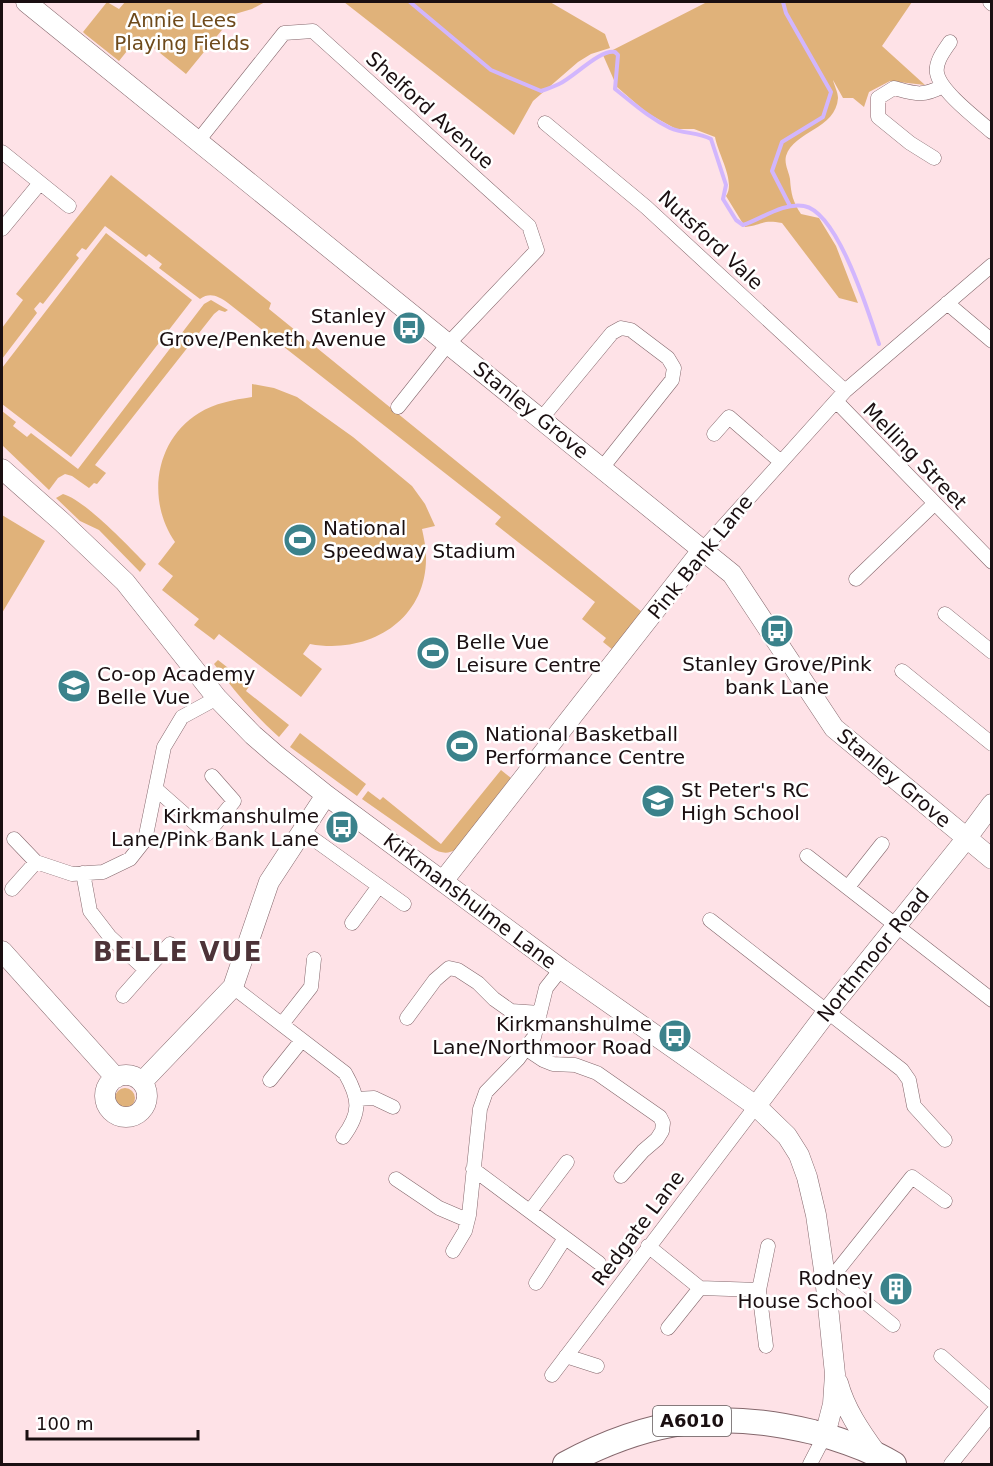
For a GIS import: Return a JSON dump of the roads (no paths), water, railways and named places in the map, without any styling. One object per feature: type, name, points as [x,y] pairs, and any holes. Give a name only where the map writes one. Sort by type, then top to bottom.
[{"type":"highway","name":"A6010","points":[[565,1464],[601,1445],[634,1433],[667,1424],[698,1420],[746,1420],[825,1435]]},
{"type":"highway","name":"Kirkmanshulme Lane","points":[[825,1435],[885,1459]]},
{"type":"street","name":"Stanley Grove","points":[[31,3],[732,574],[834,728],[992,859]]},
{"type":"street","name":"Shelford Avenue","points":[[198,141],[284,33],[314,31],[529,226],[537,250],[448,344]]},
{"type":"street","points":[[950,42],[938,60],[936,72],[943,86],[992,132]]},
{"type":"street","points":[[934,158],[910,143],[878,117],[878,98],[894,88],[928,94],[943,86]]},
{"type":"street","name":"Nutsford Vale","points":[[545,123],[646,207],[841,396]]},
{"type":"street","points":[[2,152],[69,206]]},
{"type":"street","points":[[2,229],[40,183]]},
{"type":"street","name":"Pink Bank Lane","points":[[443,881],[703,549],[841,396],[992,266]]},
{"type":"street","points":[[947,303],[992,341]]},
{"type":"street","points":[[542,419],[612,333],[621,328],[630,330],[668,358],[674,368],[672,380],[602,468]]},
{"type":"street","points":[[399,407],[448,344]]},
{"type":"street","name":"Melling Street","points":[[841,396],[934,504],[992,562]]},
{"type":"street","points":[[714,434],[729,417],[781,462]]},
{"type":"street","name":"Kirkmanshulme Lane","points":[[2,469],[125,582],[217,698],[252,735],[326,795],[561,969],[756,1106],[787,1136],[799,1155],[807,1177],[829,1276],[835,1374],[833,1404],[825,1435]]},
{"type":"street","points":[[856,579],[934,504]]},
{"type":"street","points":[[945,614],[992,652]]},
{"type":"street","points":[[902,671],[992,744]]},
{"type":"street","points":[[14,839],[36,862],[72,874],[103,872],[130,859],[145,840],[164,747],[182,717],[217,698]]},
{"type":"street","points":[[156,789],[207,834],[234,801],[212,776]]},
{"type":"street","points":[[142,1082],[232,987],[269,882],[326,795]]},
{"type":"street","name":"Northmoor Road","points":[[756,1106],[827,1012],[992,804]]},
{"type":"street","points":[[302,830],[404,904]]},
{"type":"street","points":[[848,887],[882,844]]},
{"type":"street","points":[[807,856],[992,1000]]},
{"type":"street","points":[[12,889],[36,862]]},
{"type":"street","points":[[83,873],[90,912],[110,937],[146,970]]},
{"type":"street","points":[[352,923],[379,886]]},
{"type":"street","points":[[710,920],[902,1070],[909,1080],[914,1106],[945,1140]]},
{"type":"street","points":[[123,996],[170,944]]},
{"type":"street","points":[[2,951],[116,1078]]},
{"type":"street","points":[[282,1024],[311,987],[314,959]]},
{"type":"street","points":[[407,1018],[435,980],[448,968],[458,970],[478,983],[494,999],[511,1011],[540,1013]]},
{"type":"street","points":[[453,1251],[465,1231],[480,1109],[486,1092],[534,1037],[546,988],[561,969]]},
{"type":"street","points":[[232,987],[345,1073],[354,1088],[357,1106],[353,1123],[343,1137]]},
{"type":"street","points":[[270,1080],[302,1040]]},
{"type":"street","points":[[525,1048],[553,1064],[575,1065],[597,1073],[660,1117],[663,1124],[657,1139],[642,1151],[621,1176]]},
{"type":"street","points":[[129,1076],[142,1082],[147,1095],[144,1108],[133,1116],[126,1117],[114,1113],[106,1102],[107,1088],[116,1078],[129,1076]]},
{"type":"street","points":[[356,1099],[374,1098],[393,1107]]},
{"type":"street","name":"Redgate Lane","points":[[552,1375],[756,1106]]},
{"type":"street","points":[[530,1211],[567,1162]]},
{"type":"street","points":[[473,1169],[599,1263]]},
{"type":"street","points":[[893,1325],[829,1276],[912,1177],[945,1201]]},
{"type":"street","points":[[396,1179],[439,1208],[467,1220]]},
{"type":"street","points":[[536,1283],[566,1238]]},
{"type":"street","points":[[648,1246],[700,1288],[759,1290]]},
{"type":"street","points":[[766,1346],[759,1290],[768,1246]]},
{"type":"street","points":[[668,1328],[700,1288]]},
{"type":"street","points":[[566,1356],[597,1366]]},
{"type":"street","points":[[941,1356],[992,1401]]},
{"type":"street","name":"Kirkmanshulme Lane","points":[[835,1374],[843,1401],[860,1431],[885,1459]]},
{"type":"street","points":[[951,1464],[992,1413]]},
{"type":"street","points":[[810,1464],[825,1435]]},
{"type":"waterway","points":[[410,2],[491,70],[541,91],[565,80],[602,55],[615,52],[618,55],[615,89],[662,124],[675,130],[711,139],[726,185],[723,199],[736,220],[743,225],[796,205],[817,212],[840,244],[860,289],[879,344]]},
{"type":"waterway","points":[[783,2],[786,13],[831,92],[823,117],[782,142],[772,171],[790,206]]},
{"type":"place","name":"Stanley Grove/Penketh Avenue","points":[[409,328]]},
{"type":"place","name":"National Speedway Stadium","points":[[300,540]]},
{"type":"place","name":"Stanley Grove/Pink bank Lane","points":[[777,631]]},
{"type":"place","name":"Belle Vue Leisure Centre","points":[[433,653]]},
{"type":"place","name":"Co-op Academy Belle Vue","points":[[74,686]]},
{"type":"place","name":"National Basketball Performance Centre","points":[[462,746]]},
{"type":"place","name":"St Peter's RC High School","points":[[658,801]]},
{"type":"place","name":"Kirkmanshulme Lane/Pink Bank Lane","points":[[342,827]]},
{"type":"place","name":"Kirkmanshulme Lane/Northmoor Road","points":[[675,1036]]},
{"type":"place","name":"Rodney House School","points":[[896,1289]]},
{"type":"district","name":"BELLE VUE","points":[[178,952]]},
{"type":"park label","name":"Annie Lees Playing Fields","points":[[182,32]]}]
